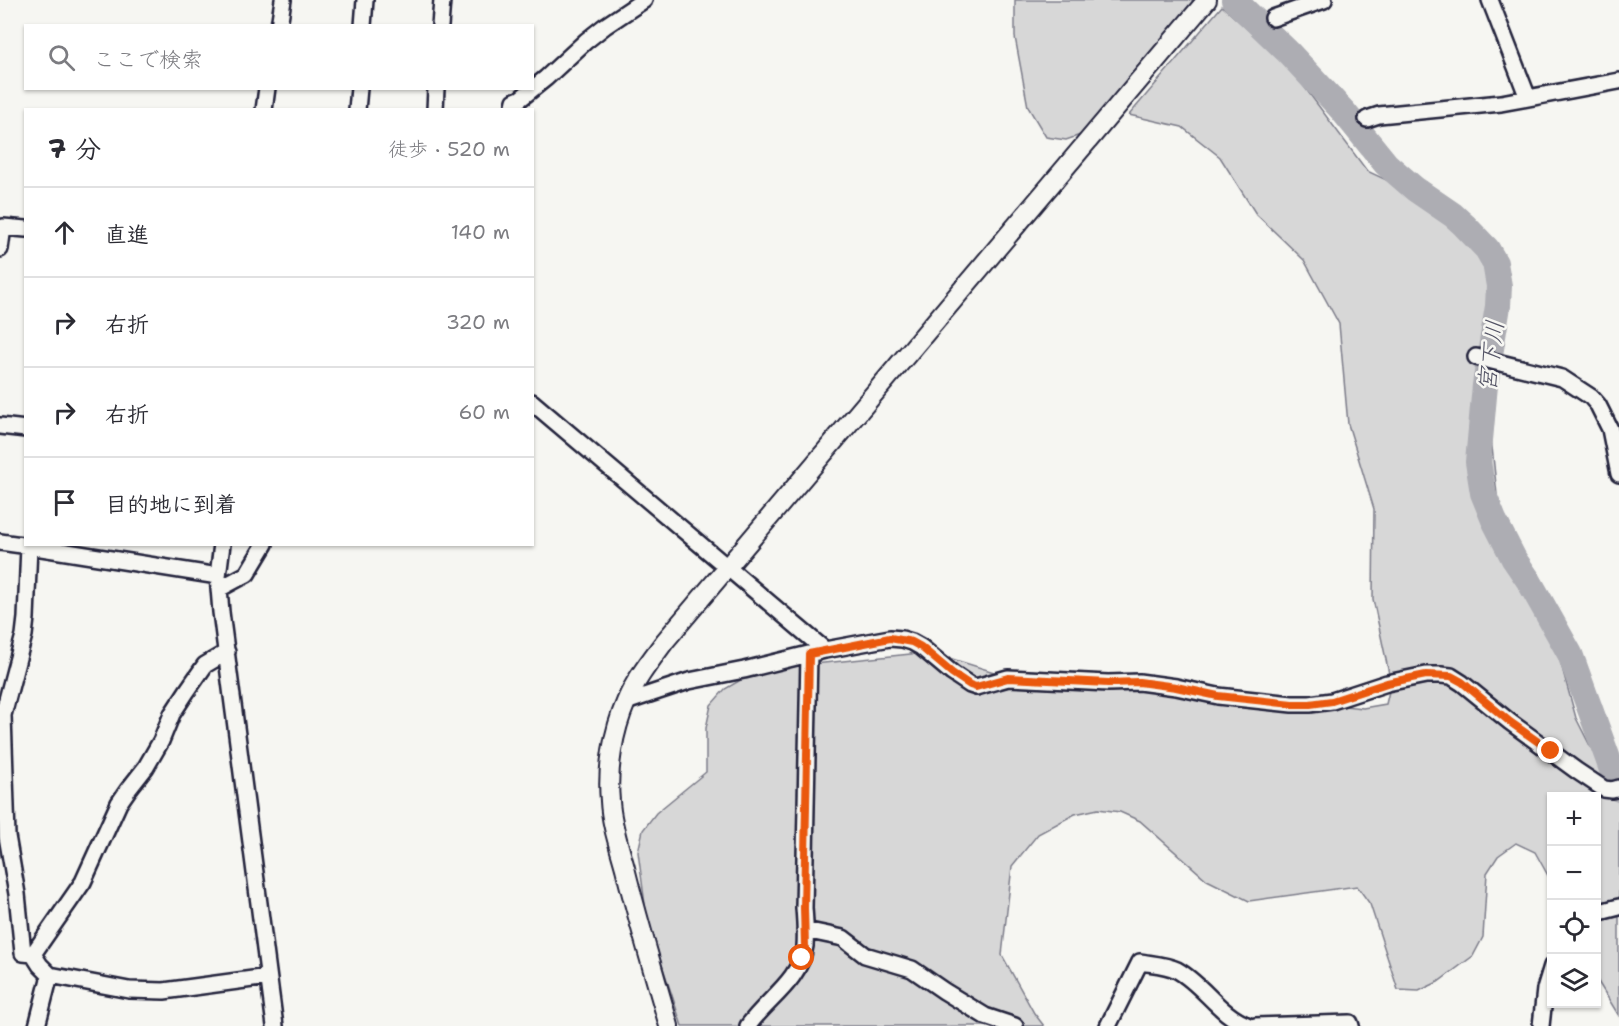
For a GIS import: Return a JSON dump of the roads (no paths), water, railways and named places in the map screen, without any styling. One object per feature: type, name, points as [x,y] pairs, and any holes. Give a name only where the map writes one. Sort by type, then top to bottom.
[{"type":"street","points":[[279,24],[283,0]]},
{"type":"street","points":[[363,24],[365,0]]},
{"type":"street","points":[[440,24],[442,0]]},
{"type":"street","points":[[534,88],[586,41],[644,0]]},
{"type":"street","points":[[669,1026],[611,814],[609,783],[612,753],[618,724],[626,702],[645,669],[666,641],[1207,0]]},
{"type":"street","points":[[1273,18],[1324,0]]},
{"type":"street","points":[[1490,0],[1528,98]]},
{"type":"street","points":[[1367,119],[1379,115],[1465,107],[1528,98],[1619,81]]},
{"type":"street","points":[[264,108],[267,90]]},
{"type":"street","points":[[357,108],[359,90]]},
{"type":"street","points":[[435,108],[436,90]]},
{"type":"street","points":[[513,108],[515,100],[531,90]]},
{"type":"street","points":[[0,249],[3,227],[24,229]]},
{"type":"street","points":[[1476,357],[1562,378],[1591,397],[1598,405],[1610,429],[1619,474]]},
{"type":"street","points":[[534,404],[825,650]]},
{"type":"street","points":[[0,426],[24,429]]},
{"type":"street","points":[[0,543],[24,545]]},
{"type":"street","points":[[29,546],[24,635],[3,715],[3,836],[17,894],[23,953],[33,954]]},
{"type":"street","points":[[34,546],[219,583],[247,574],[264,546]]},
{"type":"street","points":[[222,546],[219,583],[275,1026]]},
{"type":"street","points":[[626,702],[688,681],[890,638],[902,639],[921,647],[952,673],[976,687],[1008,678],[1108,683],[1139,682],[1218,696],[1310,704],[1332,701],[1387,683],[1426,675],[1451,676],[1462,682],[1510,722],[1576,771],[1604,789],[1616,789]]},
{"type":"street","points":[[33,954],[83,882],[119,803],[146,767],[161,741],[172,714],[205,665],[227,652]]},
{"type":"street","points":[[748,1026],[767,1002],[792,978],[798,969],[805,946],[809,654]]},
{"type":"street","points":[[1601,912],[1619,907]]},
{"type":"street","points":[[805,930],[843,938],[865,955],[912,969],[985,1016],[1015,1026]]},
{"type":"street","points":[[33,954],[50,975],[149,992],[268,977]]},
{"type":"street","points":[[1108,1026],[1140,962],[1174,969],[1188,977],[1230,1017],[1249,1026]]},
{"type":"street","points":[[38,1026],[50,975]]},
{"type":"street","points":[[1541,1026],[1547,981]]},
{"type":"street","points":[[1255,1026],[1350,1023],[1352,1026]]},
{"type":"waterway","name":"宮下川","points":[[1234,0],[1288,52],[1343,111],[1386,164],[1415,189],[1453,215],[1487,249],[1495,263],[1499,286],[1498,306],[1485,385],[1478,462],[1483,493],[1514,559],[1570,654],[1619,789]]}]
